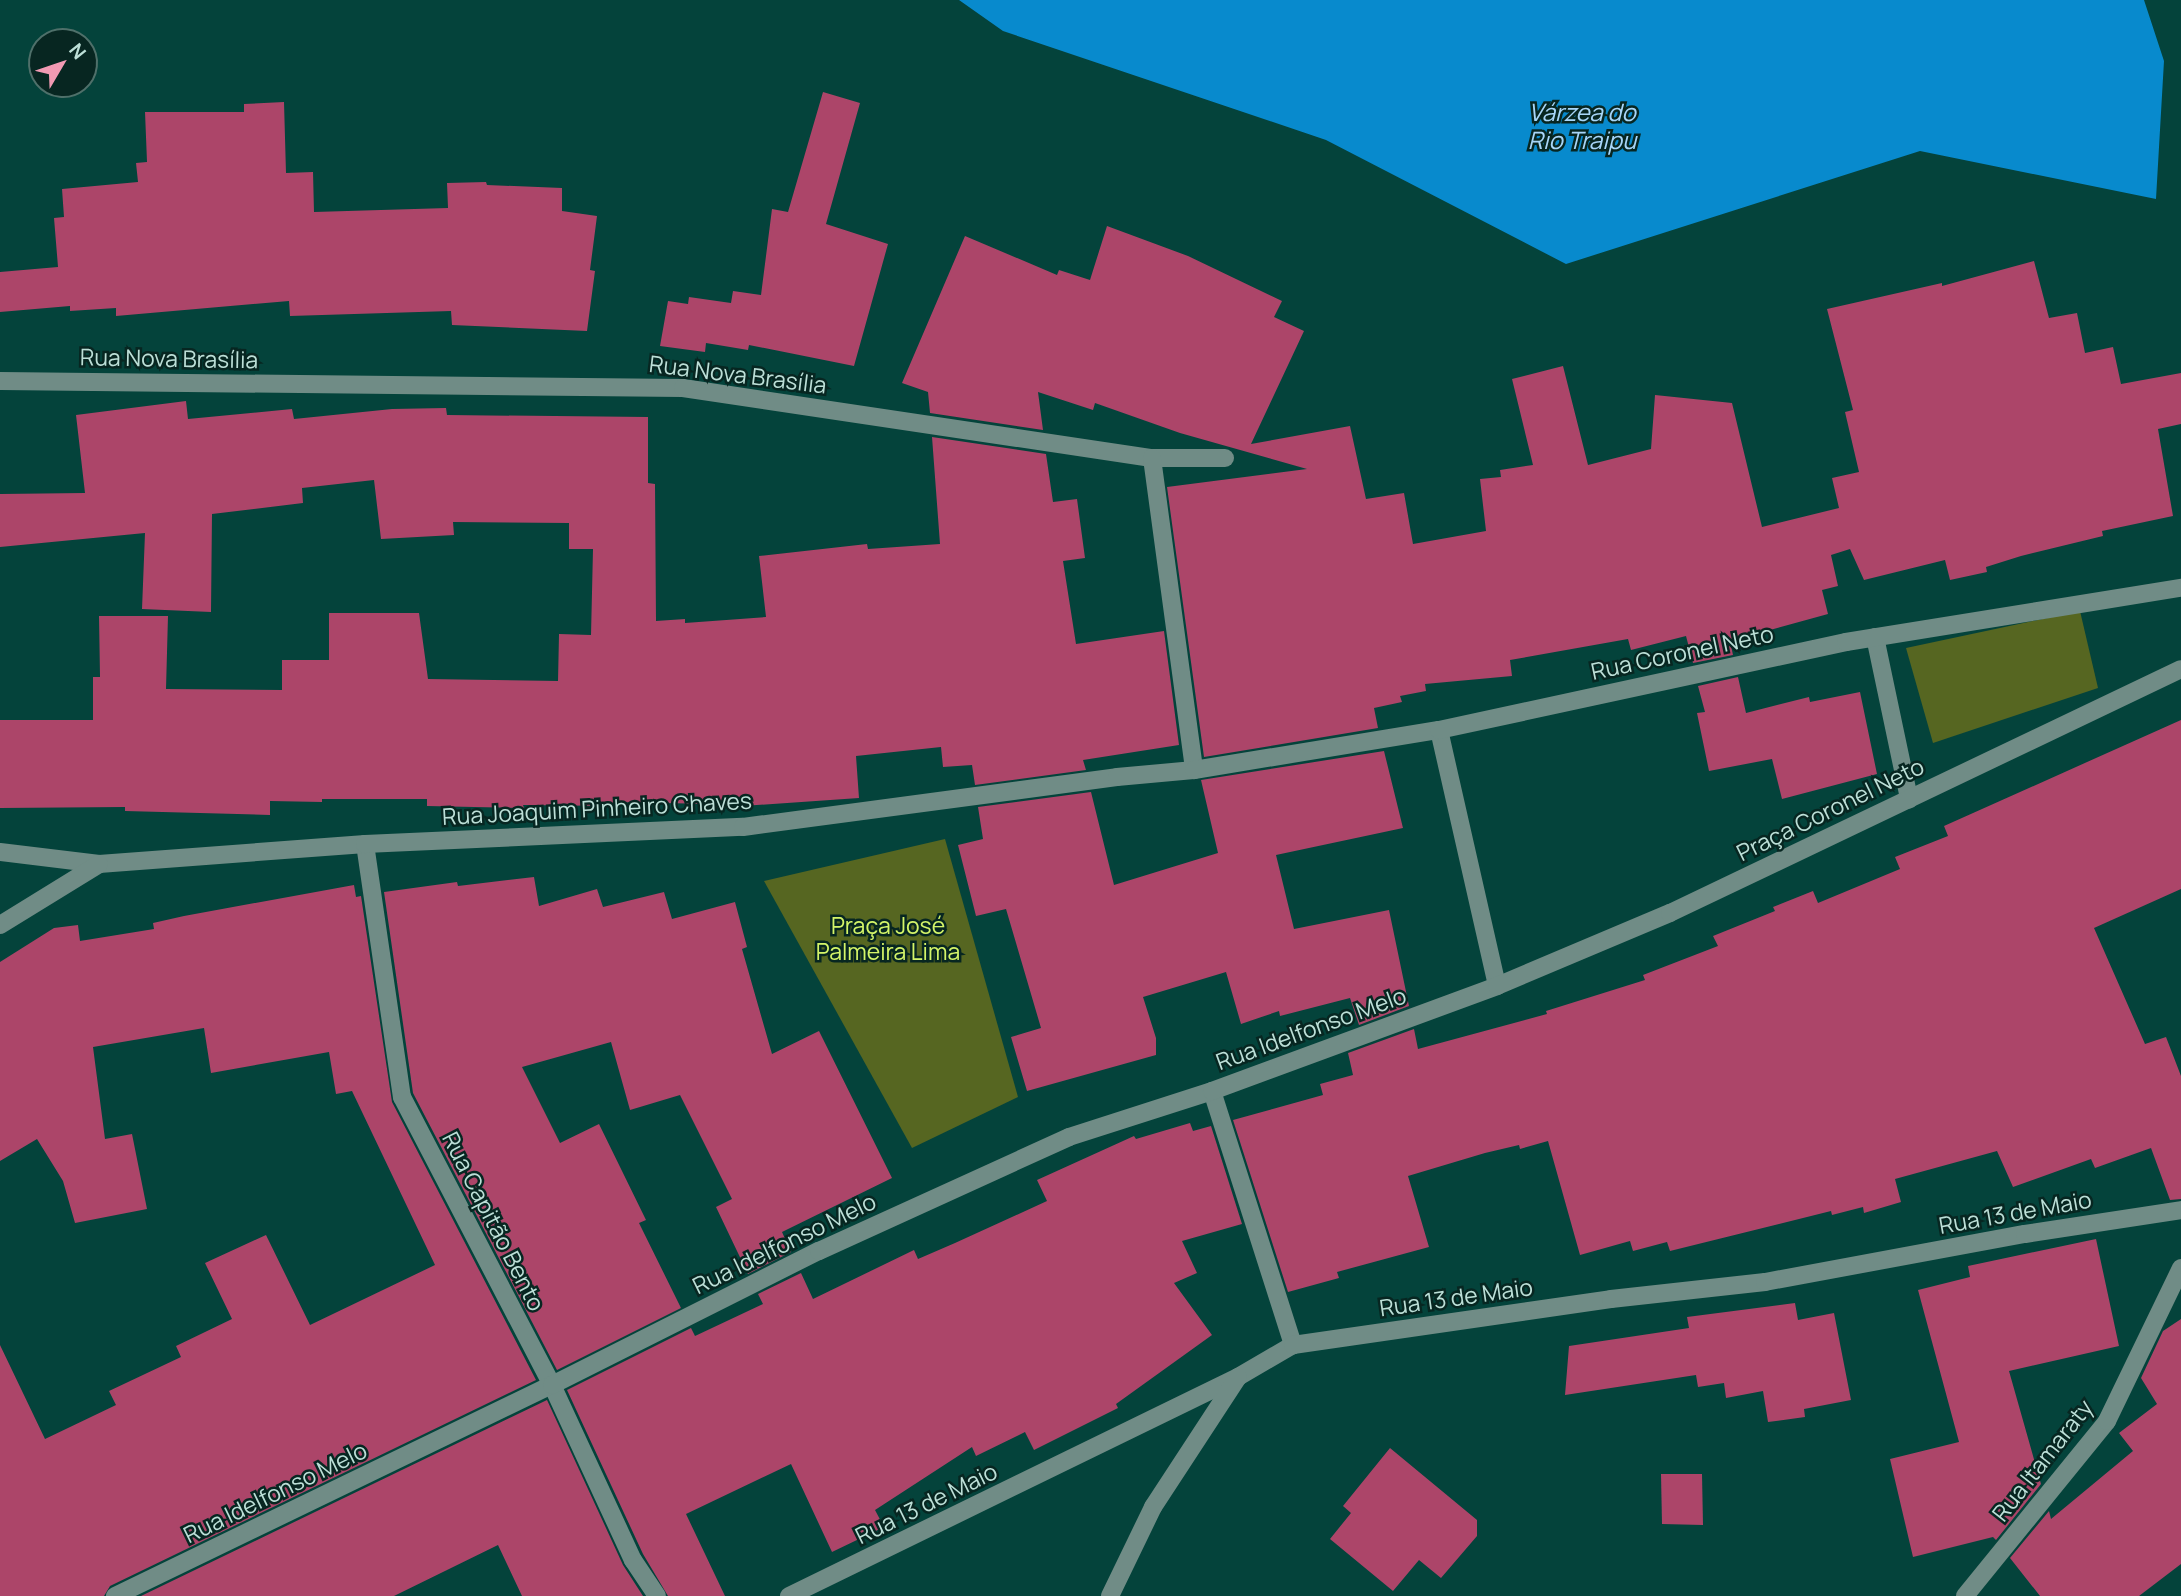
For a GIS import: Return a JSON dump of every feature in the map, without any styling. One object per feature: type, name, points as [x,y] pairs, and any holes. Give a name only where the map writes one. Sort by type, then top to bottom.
[{"type":"street","name":"Rua Nova Brasília","points":[[0,381],[683,388],[1152,458],[1225,458]]},
{"type":"street","points":[[1152,458],[1194,770]]},
{"type":"street","name":"Rua Coronel Neto","points":[[1194,770],[1439,730],[1875,637],[2181,588]]},
{"type":"street","points":[[1875,637],[1909,799]]},
{"type":"street","name":"Praça Coronel Neto","points":[[1497,986],[1670,913],[2181,668]]},
{"type":"street","points":[[1439,730],[1497,986]]},
{"type":"street","name":"Rua Joaquim Pinheiro Chaves","points":[[0,852],[99,864],[365,844],[743,827],[1117,777],[1194,770]]},
{"type":"street","name":"Rua Capitão Bento","points":[[365,844],[402,1097],[552,1385],[633,1560],[657,1596]]},
{"type":"street","points":[[0,925],[99,864]]},
{"type":"street","name":"Rua Idelfonso Melo","points":[[115,1596],[552,1385],[819,1251],[1069,1137],[1212,1091],[1497,986]]},
{"type":"street","points":[[1212,1091],[1293,1345]]},
{"type":"street","name":"Rua 13 de Maio","points":[[789,1596],[1238,1377],[1293,1345],[1611,1299],[1765,1282],[2025,1234],[2181,1210]]},
{"type":"street","name":"Rua Itamaraty","points":[[1965,1596],[2107,1421],[2181,1268]]},
{"type":"street","points":[[1110,1596],[1153,1507],[1238,1377]]},
{"type":"green space","points":[[2080,611],[2098,688],[1933,743],[1906,648]]},
{"type":"green space","name":"Praça José Palmeira Lima","points":[[945,839],[1018,1097],[912,1148],[764,881]]},
{"type":"water","name":"Várzea do Rio Traipu","points":[[959,0],[2144,0],[2164,61],[2156,199],[1920,151],[1566,264],[1326,140],[1003,31]]},
{"type":"building","points":[[823,92],[860,103],[826,224],[888,244],[854,366],[749,345],[748,350],[706,343],[705,352],[660,346],[668,301],[688,304],[689,297],[731,303],[733,291],[761,295],[772,209],[788,212]]},
{"type":"building","points":[[284,102],[286,173],[313,172],[314,212],[448,208],[447,183],[486,182],[487,185],[562,188],[562,211],[597,216],[590,270],[595,271],[587,331],[452,325],[451,311],[290,316],[289,301],[116,316],[116,308],[70,311],[70,306],[0,312],[0,272],[58,267],[54,218],[64,217],[62,189],[138,182],[136,163],[147,162],[145,112],[244,112],[244,104]]},
{"type":"building","points":[[1107,226],[1188,256],[1282,301],[1274,317],[1304,331],[1251,444],[1350,426],[1366,499],[1404,493],[1413,544],[1486,531],[1480,479],[1501,477],[1500,470],[1533,465],[1512,379],[1563,366],[1588,465],[1651,449],[1655,395],[1732,403],[1762,527],[1839,508],[1832,478],[1859,472],[1845,412],[1853,410],[1827,309],[1942,283],[1942,286],[2034,261],[2049,318],[2077,313],[2085,353],[2113,347],[2121,384],[2181,373],[2181,424],[2158,429],[2173,516],[2102,531],[2103,536],[2021,556],[1986,567],[1987,572],[1950,580],[1945,560],[1864,580],[1850,549],[1831,555],[1838,586],[1822,590],[1828,614],[1730,641],[1733,655],[1693,663],[1686,636],[1631,650],[1628,639],[1510,660],[1512,676],[1425,684],[1426,691],[1400,696],[1402,702],[1374,708],[1378,728],[1204,757],[1167,487],[1307,469],[1180,433],[1095,403],[1093,410],[1038,392],[1043,430],[930,413],[928,392],[902,383],[965,236],[1057,275],[1059,270],[1090,280]]},
{"type":"building","points":[[186,401],[188,419],[292,409],[294,419],[392,409],[446,408],[447,415],[648,417],[648,483],[655,484],[656,621],[685,619],[685,623],[766,617],[759,556],[867,544],[868,549],[940,544],[932,437],[1046,454],[1053,502],[1077,499],[1085,558],[1063,561],[1076,644],[1164,631],[1179,745],[1083,760],[1086,770],[975,785],[972,765],[943,767],[941,747],[856,756],[859,798],[713,808],[712,804],[614,802],[614,806],[523,805],[524,808],[427,806],[427,799],[322,799],[322,802],[270,801],[270,815],[125,811],[125,807],[0,808],[0,720],[93,720],[93,677],[100,677],[99,616],[168,616],[166,689],[282,690],[282,660],[329,660],[329,613],[419,613],[428,679],[558,681],[559,634],[591,635],[593,549],[569,549],[569,523],[453,522],[454,535],[381,539],[374,480],[302,488],[303,503],[212,514],[211,612],[142,609],[145,533],[0,547],[0,494],[85,493],[76,415]]},
{"type":"building","points":[[1738,677],[1746,713],[1809,697],[1810,702],[1860,692],[1877,774],[1782,799],[1772,759],[1709,771],[1697,713],[1705,712],[1698,686]]},
{"type":"building","points":[[2181,720],[2181,889],[2094,928],[2145,1044],[2166,1037],[2181,1076],[2181,1199],[2170,1200],[2151,1148],[2095,1168],[2091,1159],[2013,1187],[1997,1151],[1895,1179],[1901,1202],[1864,1213],[1863,1207],[1832,1215],[1831,1211],[1670,1251],[1667,1242],[1633,1251],[1630,1241],[1580,1255],[1548,1141],[1520,1149],[1519,1145],[1485,1153],[1408,1176],[1429,1247],[1337,1272],[1339,1278],[1288,1292],[1233,1120],[1323,1095],[1320,1084],[1353,1075],[1348,1053],[1414,1029],[1418,1049],[1547,1014],[1546,1011],[1645,980],[1643,975],[1718,946],[1713,936],[1775,911],[1773,907],[1813,891],[1818,903],[1900,869],[1895,857],[1948,836],[1944,826]]},
{"type":"building","points":[[1384,751],[1403,828],[1276,855],[1294,929],[1389,910],[1409,1006],[1359,1025],[1350,998],[1280,1016],[1279,1011],[1241,1024],[1226,972],[1143,997],[1156,1038],[1156,1055],[1027,1091],[1011,1037],[1041,1028],[1006,909],[976,916],[958,845],[983,839],[978,807],[1091,792],[1114,885],[1218,853],[1201,780]]},
{"type":"building","points":[[534,877],[539,906],[597,889],[603,907],[664,892],[672,919],[735,902],[747,947],[742,949],[772,1054],[819,1031],[892,1178],[782,1232],[791,1252],[748,1274],[716,1207],[732,1199],[680,1095],[630,1110],[611,1042],[522,1067],[560,1143],[599,1124],[646,1220],[639,1223],[681,1308],[557,1370],[413,1093],[384,892],[457,882],[458,886]]},
{"type":"building","points":[[354,885],[356,897],[361,896],[392,1102],[536,1380],[110,1586],[104,1596],[0,1596],[0,1345],[45,1439],[116,1405],[109,1391],[181,1357],[176,1346],[232,1319],[205,1263],[266,1235],[310,1325],[435,1265],[352,1091],[336,1094],[329,1052],[211,1073],[204,1028],[93,1047],[105,1139],[132,1134],[147,1209],[75,1223],[63,1181],[37,1139],[0,1161],[0,962],[54,928],[78,925],[80,941],[154,929],[153,923],[184,916]]},
{"type":"building","points":[[1190,1123],[1193,1131],[1211,1126],[1242,1224],[1182,1241],[1197,1273],[1174,1283],[1212,1335],[1116,1404],[1118,1408],[1034,1450],[1025,1432],[976,1456],[972,1447],[875,1510],[884,1527],[832,1552],[791,1464],[686,1514],[725,1596],[668,1596],[643,1554],[567,1390],[691,1328],[695,1336],[763,1304],[758,1294],[801,1273],[813,1299],[914,1250],[918,1259],[1047,1201],[1037,1180],[1134,1136],[1136,1139]]},
{"type":"building","points":[[2096,1239],[2119,1346],[2009,1371],[2041,1484],[1996,1540],[1993,1537],[1913,1557],[1890,1459],[1959,1442],[1918,1290],[1970,1277],[1968,1266]]},
{"type":"building","points":[[1795,1303],[1798,1320],[1834,1313],[1851,1400],[1804,1409],[1805,1417],[1768,1422],[1763,1391],[1726,1398],[1724,1383],[1698,1387],[1696,1375],[1565,1395],[1569,1346],[1689,1328],[1687,1317]]},
{"type":"building","points":[[2181,1319],[2181,1564],[2139,1596],[2040,1596],[2010,1558],[2049,1511],[2051,1519],[2133,1451],[2119,1433],[2157,1404],[2141,1378],[2163,1331]]},
{"type":"building","points":[[547,1400],[623,1565],[643,1596],[522,1596],[498,1545],[394,1596],[141,1596]]},
{"type":"building","points":[[1390,1448],[1477,1520],[1477,1536],[1441,1578],[1419,1560],[1393,1591],[1330,1539],[1351,1513],[1343,1506]]},
{"type":"building","points":[[1661,1474],[1702,1474],[1703,1525],[1662,1524]]}]
